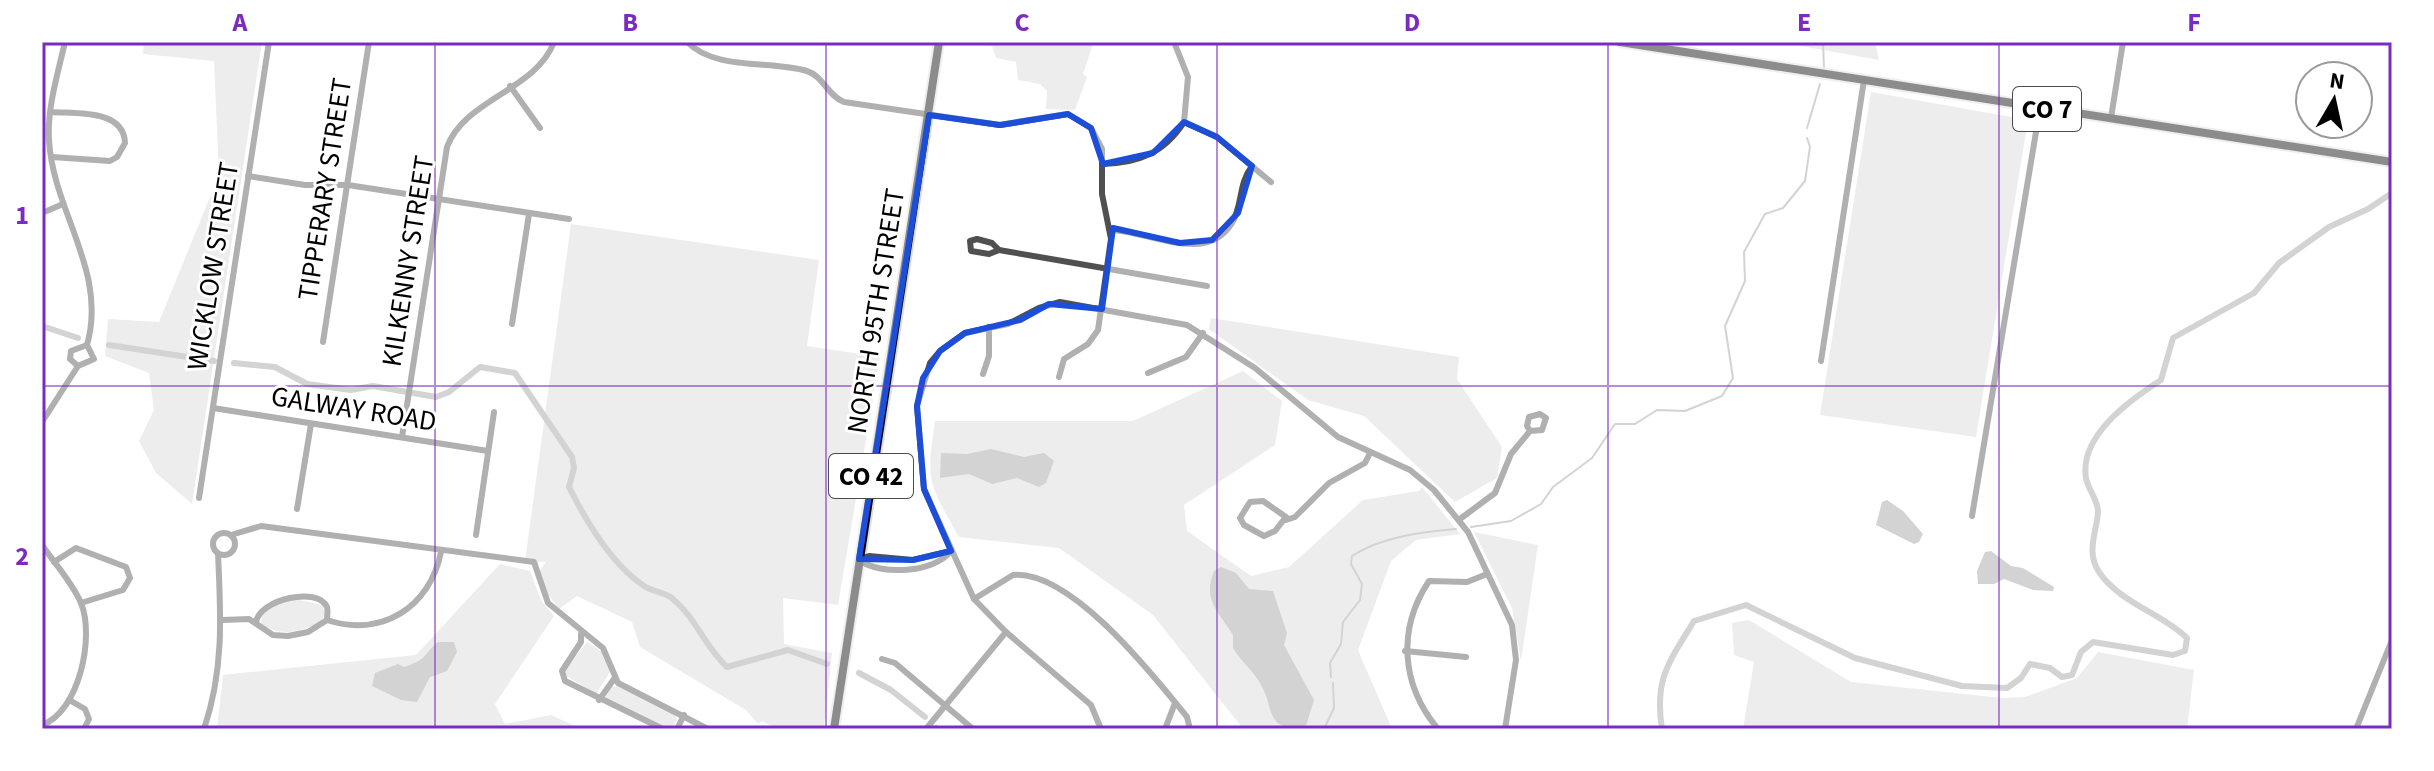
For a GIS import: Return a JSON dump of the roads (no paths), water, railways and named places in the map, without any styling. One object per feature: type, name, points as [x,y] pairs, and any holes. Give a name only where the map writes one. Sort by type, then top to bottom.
[{"type":"main road","name":"NORTH 95TH STREET","points":[[834,729],[939,42]]},
{"type":"main road","name":"CO 7","points":[[1620,42],[2392,162]]},
{"type":"street","points":[[42,422],[52,401],[78,366],[94,359],[87,345],[93,293],[63,204],[48,139],[65,42]]},
{"type":"street","name":"WICKLOW STREET","points":[[199,498],[269,42]]},
{"type":"street","name":"TIPPERARY STREET","points":[[323,342],[369,42]]},
{"type":"street","name":"KILKENNY STREET","points":[[402,437],[438,199],[451,136],[464,120],[543,60],[554,42]]},
{"type":"street","points":[[687,42],[707,55],[808,71],[830,94],[844,102],[1000,125],[1068,114],[1091,128],[1102,149],[1102,194],[1110,230],[1105,292],[1094,338],[1068,354],[1059,377]]},
{"type":"street","points":[[1103,164],[1127,163],[1153,153],[1184,122],[1188,77],[1174,42]]},
{"type":"street","points":[[2111,118],[2123,42]]},
{"type":"street","points":[[1821,361],[1864,80]]},
{"type":"street","points":[[510,86],[540,128]]},
{"type":"street","points":[[1972,516],[2040,108]]},
{"type":"street","points":[[51,112],[111,118],[122,128],[125,143],[117,157],[110,161],[52,157]]},
{"type":"street","points":[[1184,122],[1217,137],[1271,182]]},
{"type":"street","points":[[1110,230],[1138,232],[1199,245],[1212,240],[1229,228],[1238,213],[1243,181],[1252,166]]},
{"type":"street","points":[[248,176],[305,185],[348,185],[569,219]]},
{"type":"street","points":[[42,213],[63,204]]},
{"type":"street","points":[[512,324],[529,214]]},
{"type":"street","points":[[999,250],[1207,286]]},
{"type":"street","points":[[1101,729],[1091,705],[1006,632],[974,599],[924,489],[917,406],[923,378],[940,351],[965,333],[1020,320],[1049,304],[1170,320],[1203,333],[1255,368],[1323,427],[1419,476],[1460,519],[1507,609],[1515,643],[1505,729]]},
{"type":"street","points":[[983,374],[989,356],[989,327]]},
{"type":"street","points":[[1148,373],[1186,357],[1203,333]]},
{"type":"street","points":[[78,366],[70,359],[71,351],[87,345]]},
{"type":"street","points":[[42,395],[52,401]]},
{"type":"street","name":"GALWAY ROAD","points":[[213,408],[488,451]]},
{"type":"street","points":[[476,535],[494,412]]},
{"type":"street","points":[[297,509],[311,424]]},
{"type":"street","points":[[1460,519],[1495,493],[1511,454],[1530,431]]},
{"type":"street","points":[[1286,520],[1285,513],[1263,501],[1250,502],[1240,514],[1244,525],[1264,536],[1295,517],[1336,478],[1360,467],[1370,453]]},
{"type":"street","points":[[204,729],[215,696],[223,620],[218,554],[213,547],[216,537],[224,533],[231,535],[261,526],[534,562],[543,595],[581,634],[600,645],[614,679],[623,687],[708,729]]},
{"type":"street","points":[[218,554],[225,556],[234,551],[236,543],[231,535]]},
{"type":"street","points":[[42,545],[81,603],[85,637],[71,701],[58,716],[42,725]]},
{"type":"street","points":[[54,562],[76,548],[126,567],[130,578],[123,590],[81,603]]},
{"type":"street","points":[[859,559],[867,566],[912,569],[945,559],[951,551]]},
{"type":"street","points":[[327,620],[345,626],[399,618],[435,579],[441,552]]},
{"type":"street","points":[[1438,729],[1417,693],[1405,651],[1407,636],[1429,581],[1467,582],[1487,574]]},
{"type":"street","points":[[974,599],[1013,575],[1045,580],[1117,634],[1187,717],[1190,729]]},
{"type":"street","points":[[253,621],[258,612],[282,600],[316,599],[327,607],[327,620]]},
{"type":"street","points":[[223,620],[253,621],[273,635],[288,636],[308,632],[327,620]]},
{"type":"street","points":[[926,729],[1006,632]]},
{"type":"street","points":[[581,634],[581,642],[563,668],[568,684],[663,729]]},
{"type":"street","points":[[2356,729],[2392,640]]},
{"type":"street","points":[[581,642],[600,645]]},
{"type":"street","points":[[1405,651],[1466,657]]},
{"type":"street","points":[[882,659],[895,663],[973,729]]},
{"type":"street","points":[[599,700],[614,679]]},
{"type":"street","points":[[71,701],[85,709],[89,719],[84,729]]},
{"type":"street","points":[[1165,729],[1175,703]]},
{"type":"street","points":[[677,729],[684,715]]},
{"type":"waterway","points":[[1823,42],[1824,69]]},
{"type":"waterway","points":[[1807,128],[1820,84]]},
{"type":"waterway","points":[[1471,527],[1511,521],[1541,504],[1553,487],[1592,458],[1615,424],[1635,424],[1657,410],[1685,411],[1722,396],[1733,378],[1725,326],[1745,281],[1744,252],[1765,214],[1783,208],[1805,181],[1810,147],[1807,138]]},
{"type":"waterway","points":[[1662,729],[1662,684],[1671,660],[1694,621],[1746,605],[1855,658],[1962,686],[2007,688],[2021,678],[2030,664],[2050,668],[2062,677],[2072,675],[2081,652],[2093,642],[2173,655],[2185,651],[2187,638],[2118,592],[2095,565],[2092,550],[2098,509],[2086,478],[2090,448],[2109,421],[2161,380],[2173,338],[2254,293],[2279,263],[2329,227],[2368,209],[2392,193]]},
{"type":"waterway","points":[[42,326],[78,338]]},
{"type":"waterway","points":[[109,345],[214,361]]},
{"type":"waterway","points":[[234,363],[275,367],[307,384],[351,390],[373,386],[436,397],[449,392],[480,367],[515,373],[572,457],[574,468],[569,487],[600,541],[632,577],[670,597],[681,607],[727,667],[788,650],[827,664]]},
{"type":"waterway","points":[[1331,677],[1330,663],[1341,644],[1343,622],[1360,600],[1362,584],[1351,564],[1352,556],[1388,540],[1456,529]]},
{"type":"waterway","points":[[859,673],[891,690],[925,717]]},
{"type":"waterway","points":[[1324,729],[1334,708],[1333,683]]}]
